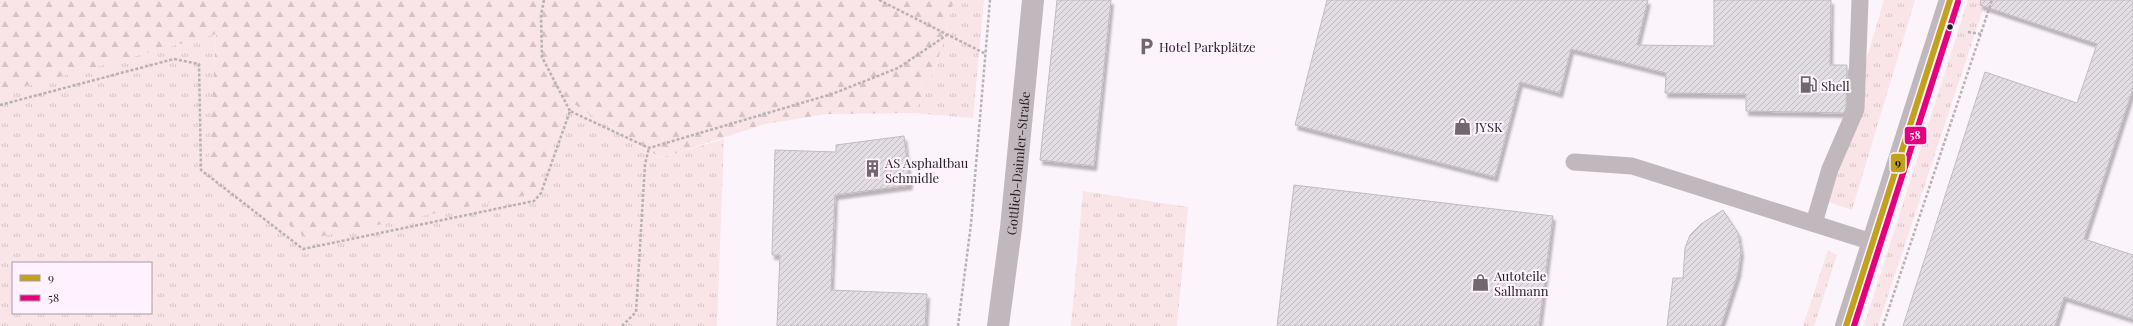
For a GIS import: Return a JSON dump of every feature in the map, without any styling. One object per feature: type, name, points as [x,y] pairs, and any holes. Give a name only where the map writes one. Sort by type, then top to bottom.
[{"type":"street","name":"Gottlieb-Daimler-Straße","points":[[998,326],[1011,228],[1033,0]]},
{"type":"street","points":[[1846,326],[1950,0]]},
{"type":"lane","points":[[1814,223],[1830,169],[1856,109],[1860,0]]},
{"type":"lane","points":[[1574,162],[1632,166],[1872,242]]},
{"type":"path","points":[[544,0],[541,15],[542,57],[570,111],[649,148],[832,94],[898,68],[947,35]]},
{"type":"path","points":[[879,0],[986,54]]},
{"type":"path","points":[[958,326],[971,224],[990,0]]},
{"type":"path","points":[[1884,326],[1992,0]]},
{"type":"path","points":[[1966,32],[1981,34]]},
{"type":"path","points":[[0,105],[174,59],[199,64],[201,170],[303,249],[534,201],[541,193],[570,111]]},
{"type":"path","points":[[622,326],[636,312],[645,164],[649,148]]},
{"type":"green space","points":[[0,0],[954,0],[937,63],[914,113],[827,114],[765,124],[661,158],[569,101],[534,193],[308,239],[209,163],[216,34],[0,93]]},
{"type":"green space","points":[[954,0],[984,0],[973,118],[914,113],[937,63]]},
{"type":"green space","points":[[1884,0],[1915,0],[1852,210],[1825,201]]},
{"type":"green space","points":[[1968,0],[1986,0],[1878,326],[1864,326]]},
{"type":"green space","points":[[216,34],[209,163],[534,193],[569,101],[660,158],[724,139],[717,326],[0,326],[0,93]]},
{"type":"green space","points":[[1083,191],[1188,207],[1177,326],[1071,326]]},
{"type":"green space","points":[[1828,250],[1837,255],[1814,326],[1803,326]]},
{"type":"building","points":[[1057,0],[1111,0],[1094,166],[1040,160]]},
{"type":"building","points":[[1327,0],[1648,0],[1637,45],[1714,46],[1714,0],[1831,0],[1830,65],[1847,65],[1846,107],[1844,113],[1746,111],[1746,94],[1665,93],[1666,73],[1571,49],[1560,93],[1520,82],[1495,177],[1295,125]]},
{"type":"building","points":[[1981,0],[2133,0],[2133,88],[2084,239],[2133,255],[2133,319],[2064,297],[2055,326],[1903,326],[1985,72],[2077,103],[2097,44],[1980,5]]},
{"type":"building","points":[[904,136],[910,185],[835,195],[831,290],[927,294],[925,326],[777,326],[780,255],[772,255],[775,150],[836,152],[836,145]]},
{"type":"building","points":[[1294,185],[1553,216],[1539,326],[1277,326]]},
{"type":"building","points":[[1723,210],[1738,233],[1741,252],[1738,273],[1721,326],[1667,326],[1673,278],[1683,278],[1685,248],[1690,235],[1701,224]]},
{"type":"transit line","name":"9","points":[[1846,326],[1950,0]]},
{"type":"transit line","name":"58","points":[[1854,326],[1958,2]]},
{"type":"place","name":"Hotel Parkplätze","points":[[1146,46]]},
{"type":"place","name":"Shell","points":[[1808,85]]},
{"type":"place","name":"JYSK","points":[[1462,126]]},
{"type":"place","name":"AS Asphaltbau Schmidle","points":[[872,169]]},
{"type":"place","name":"Autoteile Sallmann","points":[[1481,282]]}]
